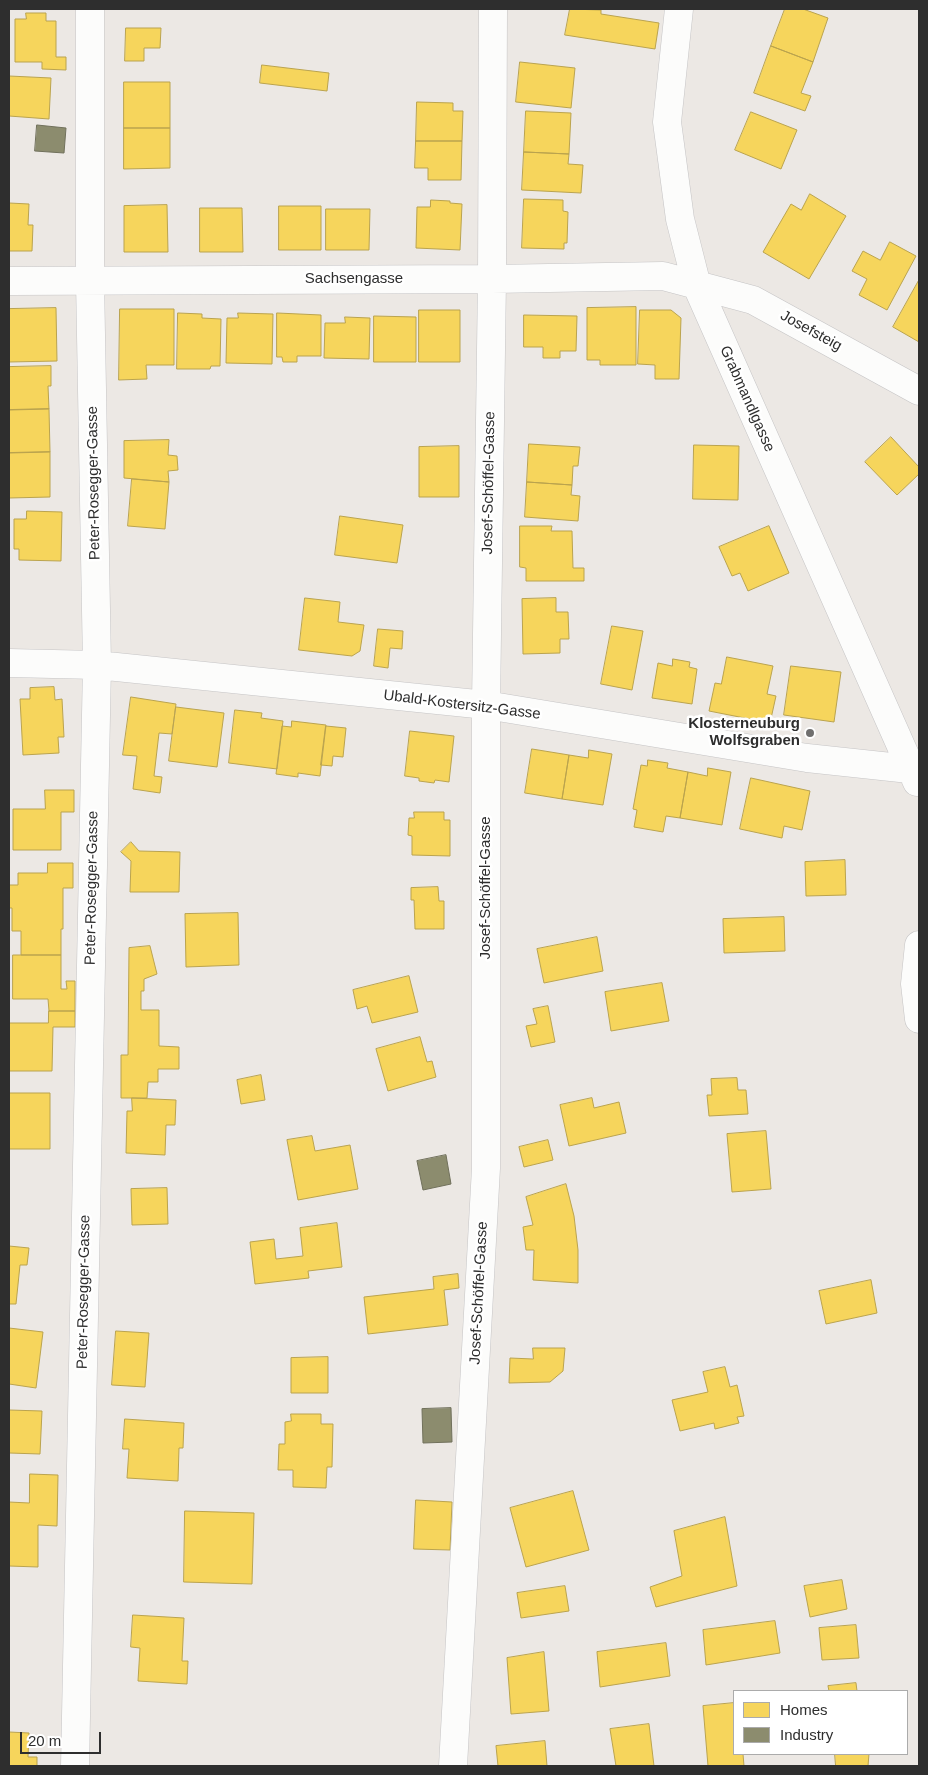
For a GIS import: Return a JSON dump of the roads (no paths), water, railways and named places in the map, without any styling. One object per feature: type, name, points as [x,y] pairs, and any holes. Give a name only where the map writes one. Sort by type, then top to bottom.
[{"type":"street","name":"Peter-Rosegger-Gasse","points":[[75,1766],[96,665],[90,280],[90,9]]},
{"type":"street","name":"Josef-Schöffel-Gasse","points":[[453,1766],[486,1168],[486,705],[492,279],[493,9]]},
{"type":"street","name":"Grabmandlgasse","points":[[679,9],[667,122],[680,219],[697,286],[917,776]]},
{"type":"street","name":"Sachsengasse","points":[[9,281],[492,279],[663,276],[697,286]]},
{"type":"street","name":"Josefsteig","points":[[697,286],[753,300],[919,391]]},
{"type":"street","name":"Ubald-Kostersitz-Gasse","points":[[9,663],[96,665],[486,705],[917,776]]},
{"type":"street","points":[[919,945],[915,984],[919,1019]]},
{"type":"place","name":"Klosterneuburg Wolfsgraben","points":[[810,733]]}]
